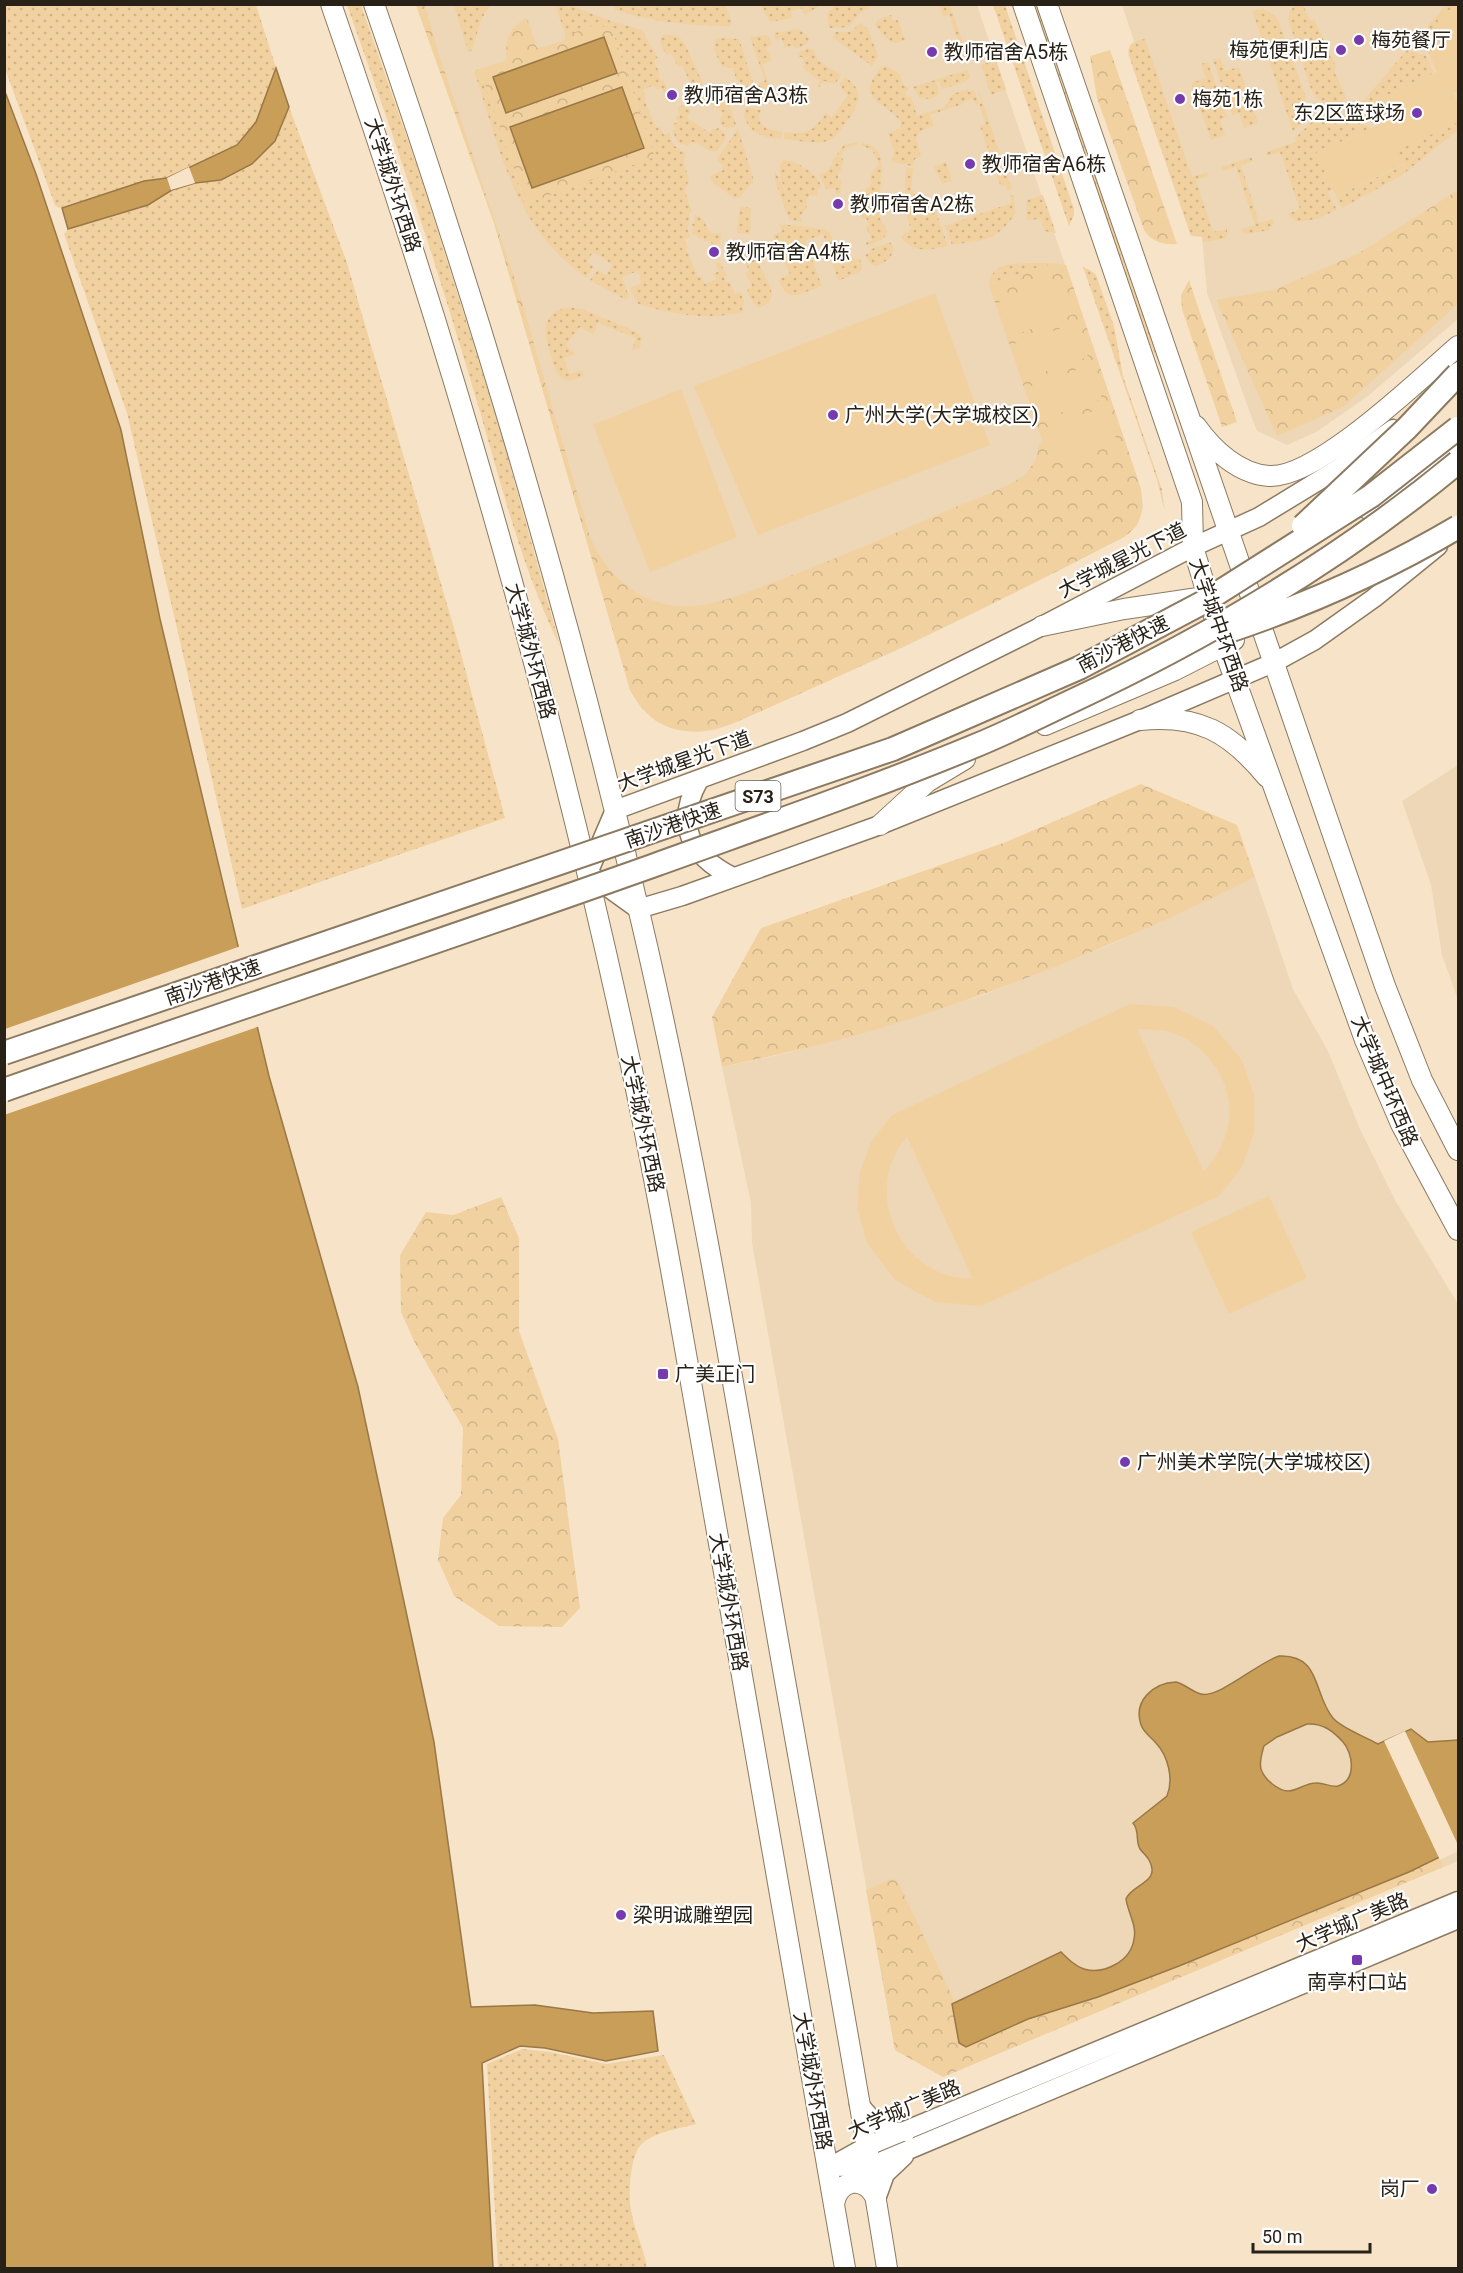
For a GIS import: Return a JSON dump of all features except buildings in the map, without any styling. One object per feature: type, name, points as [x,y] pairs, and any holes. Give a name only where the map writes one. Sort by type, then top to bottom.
[{"type":"highway","points":[[1268,560],[1407,428],[1458,376]]},
{"type":"highway","name":"南沙港快速","points":[[4,1053],[893,749],[1079,668],[1202,603],[1371,496],[1458,428]]},
{"type":"highway","name":"南沙港快速","points":[[4,1090],[562,898],[874,786],[982,744],[1179,648],[1327,560],[1458,462]]},
{"type":"highway","points":[[1179,648],[1272,618],[1330,593],[1458,528]]},
{"type":"main road","name":"大学城外环西路","points":[[331,4],[425,285],[483,476],[543,692],[588,873],[626,1042],[666,1239],[845,2268]]},
{"type":"main road","name":"大学城外环西路","points":[[374,4],[409,102],[486,340],[554,574],[615,810],[667,1034],[706,1231],[887,2268]]},
{"type":"main road","name":"大学城中环西路","points":[[1023,4],[1192,502],[1193,547],[1223,646],[1381,1080],[1406,1133],[1458,1230]]},
{"type":"main road","name":"大学城中环西路","points":[[1047,4],[1400,1026],[1422,1080],[1458,1150]]},
{"type":"main road","points":[[1188,414],[1204,438],[1231,462],[1244,469],[1271,476],[1296,471],[1355,434],[1458,346]]},
{"type":"main road","name":"大学城星光下道","points":[[588,873],[615,810],[847,723],[1042,626],[1193,547],[1229,532],[1284,503],[1336,470],[1458,376]]},
{"type":"main road","points":[[1042,626],[1124,609],[1208,597],[1309,546],[1391,495],[1458,444]]},
{"type":"main road","points":[[880,825],[927,782],[960,761],[1117,695],[1223,646],[1458,521]]},
{"type":"main road","points":[[588,873],[638,909],[682,896],[880,825],[1274,663],[1315,640],[1374,598],[1458,528]]},
{"type":"main road","points":[[1140,720],[1178,719],[1213,729],[1242,748],[1276,788]]},
{"type":"main road","points":[[699,780],[689,801],[686,826],[693,843],[709,863],[733,877]]},
{"type":"main road","name":"大学城广美路","points":[[911,2140],[1458,1901]]},
{"type":"main road","name":"大学城广美路","points":[[828,2168],[868,2157],[1458,1920]]},
{"type":"main road","points":[[859,2104],[879,2126],[911,2140],[885,2174],[876,2199]]},
{"type":"main road","points":[[834,2206],[837,2192],[842,2187],[855,2182],[869,2187],[876,2199]]},
{"type":"shaded area","name":"广州大学(大学城校区)","points":[[416,5],[977,5],[1140,486],[1143,507],[1137,526],[1124,537],[980,610],[902,648],[734,723],[715,730],[698,732],[679,730],[659,723],[642,709],[630,690],[494,223]]},
{"type":"shaded area","points":[[1122,5],[1458,5],[1458,319],[1368,396],[1316,432],[1287,445],[1257,431],[1250,413],[1207,293],[1202,237],[1191,236],[1129,56],[1137,50]]},
{"type":"shaded area","points":[[604,37],[617,73],[506,113],[493,77]]},
{"type":"shaded area","points":[[276,68],[289,107],[275,141],[252,164],[221,180],[195,183],[172,190],[148,205],[68,229],[62,208],[144,181],[167,178],[237,145],[256,122]]},
{"type":"shaded area","points":[[622,87],[644,148],[532,188],[510,127]]},
{"type":"shaded area","points":[[4,89],[36,174],[121,430],[160,619],[269,1076],[358,1387],[434,1742],[471,2007],[535,2005],[593,2013],[653,2011],[658,2051],[606,2061],[545,2048],[520,2046],[482,2063],[493,2268],[5,2268]]},
{"type":"shaded area","points":[[1458,765],[1458,1000],[1442,955],[1431,885],[1402,801]]},
{"type":"shaded area","name":"广州美术学院(大学城校区)","points":[[1255,877],[1293,989],[1328,1051],[1360,1129],[1395,1200],[1458,1304],[1458,1861],[943,2077],[895,2050],[752,1243],[751,1203],[722,1067],[787,1053],[880,1028],[983,995],[1114,943]]},
{"type":"shaded area","points":[[1279,1656],[1293,1657],[1303,1662],[1315,1678],[1322,1698],[1333,1718],[1348,1729],[1378,1744],[1411,1729],[1428,1742],[1458,1740],[1458,1848],[1409,1872],[1179,1966],[1098,1997],[1028,2019],[966,2047],[959,2043],[952,2004],[1061,1952],[1078,1966],[1092,1970],[1108,1968],[1128,1954],[1135,1934],[1126,1899],[1152,1874],[1148,1859],[1140,1849],[1133,1823],[1167,1796],[1170,1782],[1169,1768],[1164,1754],[1141,1725],[1139,1716],[1142,1701],[1153,1690],[1168,1683],[1182,1684],[1201,1694],[1218,1691]],"holes":[[[1307,1724],[1331,1731],[1346,1747],[1351,1759],[1351,1772],[1348,1778],[1338,1786],[1312,1783],[1289,1791],[1276,1787],[1265,1777],[1261,1769],[1264,1746],[1277,1737]]]},
{"type":"green space","points":[[5,4],[256,5],[276,68],[256,122],[237,144],[167,178],[144,181],[59,208],[55,205],[5,69]]},
{"type":"green space","points":[[614,4],[725,5],[732,23],[729,26],[714,26],[657,20],[615,10]]},
{"type":"green space","points":[[835,4],[868,5],[869,8],[860,13],[849,27],[829,28],[827,14]]},
{"type":"green space","points":[[1296,4],[1303,5],[1310,21],[1314,19],[1336,67],[1334,71],[1346,97],[1340,105],[1322,102],[1311,89],[1288,19],[1290,11]]},
{"type":"green space","points":[[347,5],[361,5],[421,178],[498,422],[560,646],[545,614],[520,547],[426,236]]},
{"type":"green space","points":[[416,5],[425,5],[438,52],[518,289],[590,537],[614,574],[636,592],[649,599],[678,606],[715,603],[839,556],[997,490],[1025,475],[1036,460],[1039,444],[1043,443],[989,285],[1052,263],[1066,265],[1140,486],[1142,508],[1139,521],[1124,537],[1076,562],[882,656],[734,723],[703,731],[688,731],[674,729],[650,716],[639,705],[630,690],[494,223]]},
{"type":"green space","points":[[454,5],[490,5],[481,20],[472,50],[468,52]]},
{"type":"green space","points":[[555,5],[570,5],[642,30],[658,59],[654,61],[660,74],[658,75],[661,80],[663,79],[668,90],[664,93],[661,88],[657,90],[654,85],[643,90],[646,99],[644,100],[657,128],[660,127],[664,135],[670,132],[674,145],[685,152],[684,163],[689,179],[685,191],[692,212],[689,213],[689,225],[687,226],[690,237],[684,239],[688,248],[686,249],[698,277],[701,276],[705,284],[717,279],[714,274],[719,271],[716,264],[720,262],[727,276],[724,277],[726,282],[729,281],[735,294],[740,292],[744,301],[742,312],[716,316],[690,315],[638,304],[630,288],[642,283],[638,271],[622,277],[629,297],[626,300],[590,280],[598,270],[606,275],[613,265],[593,252],[587,262],[594,267],[586,278],[550,246],[528,215],[501,155],[474,71],[480,69],[525,203],[655,156],[612,30],[597,25],[566,36]]},
{"type":"green space","points":[[761,5],[821,5],[804,15],[802,8],[791,11],[792,18],[770,22]]},
{"type":"green space","points":[[939,5],[950,5],[969,61],[965,62],[949,15],[943,16]]},
{"type":"green space","points":[[993,5],[1005,5],[1074,209],[1069,226]]},
{"type":"green space","points":[[1033,5],[1050,5],[1168,384],[1143,328]]},
{"type":"green space","points":[[1446,5],[1458,5],[1437,17],[1449,43],[1428,52],[1428,25]]},
{"type":"green space","name":"东2区篮球场","points":[[1458,6],[1458,91],[1453,93],[1458,104],[1458,122],[1398,150],[1404,164],[1336,196],[1316,153],[1380,124],[1371,103],[1437,72],[1428,52],[1448,43],[1436,17]]},
{"type":"green space","points":[[1262,9],[1278,19],[1306,98],[1303,122],[1293,131],[1252,11]]},
{"type":"green space","points":[[891,15],[893,21],[898,20],[905,40],[896,43],[889,41],[875,26],[877,20]]},
{"type":"green space","points":[[527,18],[537,48],[565,40],[565,36],[597,24],[612,30],[655,157],[526,204],[480,69],[507,60],[506,47],[509,35]]},
{"type":"green space","points":[[860,23],[868,29],[878,56],[872,66],[833,38],[835,32],[851,32]]},
{"type":"green space","points":[[798,29],[807,35],[809,40],[807,44],[795,49],[793,45],[785,48],[781,38],[776,40],[774,36],[775,33]]},
{"type":"green space","points":[[666,34],[679,37],[685,44],[702,86],[697,83],[691,85],[682,65],[678,67],[671,53],[666,55],[660,42],[662,36]]},
{"type":"green space","points":[[768,35],[772,45],[766,48],[772,60],[762,65],[768,83],[768,94],[763,106],[746,104],[743,93],[747,87],[736,79],[733,68],[722,67],[714,45],[717,38],[739,39],[754,86],[765,81],[750,37]]},
{"type":"green space","points":[[1145,39],[1192,177],[1207,172],[1208,176],[1196,180],[1213,232],[1227,229],[1227,236],[1223,239],[1203,242],[1202,236],[1191,236],[1128,52],[1130,45]]},
{"type":"green space","points":[[808,48],[813,49],[818,60],[841,75],[835,84],[824,81],[820,87],[817,85],[820,81],[805,70],[802,57],[799,57],[797,53]]},
{"type":"green space","points":[[1110,50],[1177,244],[1158,242],[1144,230],[1097,98],[1090,56]]},
{"type":"green space","points":[[1407,50],[1426,56],[1434,73],[1371,103],[1380,124],[1377,125],[1350,111],[1364,100]]},
{"type":"green space","points":[[1220,58],[1225,71],[1239,67],[1258,123],[1244,128],[1239,113],[1232,115],[1213,60]]},
{"type":"green space","points":[[996,60],[1006,89],[991,95],[981,65]]},
{"type":"green space","points":[[1208,62],[1227,117],[1220,120],[1225,135],[1211,140],[1191,83],[1206,78],[1201,64]]},
{"type":"green space","points":[[884,65],[899,73],[904,85],[908,87],[909,90],[905,92],[907,97],[911,96],[917,116],[945,107],[953,94],[968,89],[969,92],[974,90],[979,104],[976,105],[971,99],[930,115],[934,126],[917,136],[921,156],[915,159],[913,166],[892,162],[894,150],[888,133],[900,129],[901,122],[870,92],[874,76]]},
{"type":"green space","points":[[967,70],[970,77],[965,82],[942,89],[939,81],[936,82],[939,94],[931,99],[919,98],[913,87]]},
{"type":"green space","points":[[845,77],[856,88],[858,100],[839,133],[830,140],[817,143],[784,139],[785,132],[809,131],[826,113],[832,117],[848,95],[839,85]]},
{"type":"green space","points":[[707,88],[728,103],[736,124],[734,127],[726,128],[720,124],[722,122],[719,120],[724,113],[701,98]]},
{"type":"green space","points":[[978,89],[1012,189],[1008,191],[1006,185],[1001,187],[980,126],[986,124],[979,104],[981,103]]},
{"type":"green space","points":[[683,105],[691,111],[687,118],[710,133],[718,127],[725,133],[726,139],[717,151],[710,151],[691,142],[688,146],[679,143],[672,131],[675,129],[673,124],[678,122],[675,117],[680,115],[677,108]]},
{"type":"green space","points":[[289,107],[346,260],[456,635],[505,818],[242,909],[127,413],[64,234],[68,229],[148,205],[171,190],[195,183],[221,180],[252,164],[275,141]]},
{"type":"green space","points":[[746,107],[761,110],[759,115],[761,123],[768,128],[782,132],[781,139],[763,136],[754,131],[744,117]]},
{"type":"green space","points":[[1322,112],[1343,114],[1371,128],[1316,153],[1333,189],[1328,192],[1337,210],[1316,219],[1297,222],[1287,214],[1300,209],[1280,152],[1267,156],[1266,152],[1296,142],[1295,138]]},
{"type":"green space","points":[[1458,122],[1458,130],[1402,175],[1342,208],[1336,196],[1404,165],[1397,150]]},
{"type":"green space","points":[[738,129],[754,181],[736,199],[713,183],[710,176],[723,170],[723,165],[716,160]]},
{"type":"green space","points":[[857,142],[857,145],[847,147],[840,156],[843,159],[842,171],[839,171],[838,179],[841,179],[840,194],[836,193],[836,189],[826,189],[819,174],[826,172],[834,163],[832,161],[844,145]]},
{"type":"green space","points":[[862,143],[872,146],[881,162],[879,215],[888,232],[883,239],[867,246],[866,243],[872,240],[866,227],[869,225],[866,218],[863,219],[861,215],[862,196],[858,196],[858,192],[865,193],[866,188],[870,187],[871,174],[879,164],[872,150],[861,145]]},
{"type":"green space","points":[[1251,157],[1253,161],[1241,165],[1259,223],[1273,219],[1274,222],[1269,230],[1248,234],[1243,233],[1241,229],[1255,225],[1236,167],[1223,171],[1221,167]]},
{"type":"green space","points":[[784,160],[807,169],[817,178],[822,188],[818,188],[817,196],[810,195],[808,198],[806,209],[800,216],[802,222],[789,220],[775,181],[775,171],[796,211],[779,176],[781,174],[780,164]]},
{"type":"green space","points":[[946,162],[952,181],[942,184],[934,167]]},
{"type":"green space","points":[[906,168],[913,168],[911,189],[914,194],[933,203],[948,246],[922,249],[911,246],[901,237],[911,229],[904,209]]},
{"type":"green space","points":[[1458,190],[1458,304],[1343,407],[1277,436],[1216,300],[1274,290],[1359,253]]},
{"type":"green space","points":[[1014,195],[1015,214],[995,235],[952,245],[945,226],[1006,205],[1012,202],[1010,196]]},
{"type":"green space","points":[[1043,195],[1056,233],[1044,231],[1041,219],[1026,220],[1027,200]]},
{"type":"green space","points":[[740,207],[751,208],[750,234],[737,233]]},
{"type":"green space","points":[[694,214],[703,219],[710,233],[721,234],[720,243],[713,246],[710,240],[705,242],[703,237],[698,239],[696,234],[693,235],[691,230],[694,229],[692,224],[695,223]]},
{"type":"green space","points":[[779,224],[825,229],[830,233],[843,262],[854,257],[855,260],[860,258],[862,269],[838,281],[823,234],[805,241],[822,286],[795,296],[786,293],[778,280],[790,274],[773,235],[782,231]]},
{"type":"green space","points":[[890,242],[894,248],[890,259],[876,266],[870,264],[865,255],[870,253],[869,250]]},
{"type":"green space","points":[[752,249],[771,289],[772,296],[769,302],[760,308],[753,303],[747,289],[752,286],[746,273],[749,271],[742,254]]},
{"type":"green space","points":[[1052,263],[988,285],[994,272],[999,268],[1011,264]]},
{"type":"green space","points":[[1083,267],[1096,275],[1114,326],[1123,376],[1162,490],[1165,512],[1157,480]]},
{"type":"green space","points":[[1062,280],[1074,314],[1011,336],[999,302]]},
{"type":"green space","points":[[1189,280],[1237,422],[1222,427],[1182,309],[1181,295]]},
{"type":"green space","points":[[935,293],[990,445],[758,535],[694,386]]},
{"type":"green space","points":[[570,307],[585,310],[636,332],[642,338],[640,348],[632,350],[636,338],[598,323],[593,335],[580,327],[566,345],[576,354],[564,358],[569,374],[581,371],[584,375],[566,380],[556,370],[547,339],[546,325],[553,314]]},
{"type":"green space","points":[[1077,323],[1088,357],[1025,378],[1014,344]]},
{"type":"green space","points":[[1091,365],[1102,399],[1039,420],[1028,387]]},
{"type":"green space","points":[[681,389],[737,537],[650,572],[593,425]]},
{"type":"green space","points":[[1105,407],[1117,441],[1054,463],[1042,429]]},
{"type":"green space","points":[[1141,784],[1237,825],[1255,877],[1118,941],[977,996],[861,1034],[722,1067],[712,1017],[761,928],[1006,842]]},
{"type":"green space","points":[[1130,1004],[1174,1007],[1213,1026],[1242,1060],[1254,1095],[1254,1132],[1242,1167],[1219,1196],[981,1306],[935,1302],[895,1280],[867,1243],[858,1210],[859,1175],[871,1142],[892,1115]],"holes":[[[1137,1029],[1166,1031],[1184,1038],[1207,1057],[1217,1069],[1224,1083],[1230,1112],[1228,1127],[1219,1151],[1204,1172]],[[907,1137],[973,1279],[941,1273],[923,1263],[908,1249],[897,1232],[890,1213],[887,1193],[888,1173],[895,1154]]]},
{"type":"green space","points":[[1269,1196],[1307,1278],[1229,1314],[1191,1232]]},
{"type":"green space","points":[[501,1197],[519,1238],[519,1331],[558,1439],[580,1608],[562,1627],[499,1626],[454,1596],[438,1560],[443,1518],[461,1495],[463,1428],[415,1343],[401,1312],[400,1255],[426,1212],[453,1215]]},
{"type":"green space","points":[[1439,1857],[1443,1867],[943,2077],[895,2050],[866,1890],[891,1879],[898,1882],[955,2002],[952,2004],[959,2043],[966,2047],[1028,2019],[1098,1997],[1179,1966]]},
{"type":"green space","points":[[522,2049],[550,2052],[606,2064],[664,2055],[696,2124],[651,2137],[640,2146],[634,2159],[630,2203],[647,2268],[498,2268],[487,2064]]},
{"type":"pier","points":[[189,167],[195,183],[171,190],[167,178]]},
{"type":"pier","points":[[241,946],[260,1026],[4,1115],[5,1029]]},
{"type":"pier","points":[[1405,1731],[1458,1845],[1458,1851],[1440,1860],[1384,1741]]},
{"type":"place","name":"梅苑餐厅","points":[[1359,40]]},
{"type":"place","name":"梅苑便利店","points":[[1341,50]]},
{"type":"place","name":"教师宿舍A5栋","points":[[932,52]]},
{"type":"place","name":"教师宿舍A3栋","points":[[672,95]]},
{"type":"place","name":"梅苑1栋","points":[[1180,99]]},
{"type":"place","name":"东2区篮球场","points":[[1417,113]]},
{"type":"place","name":"教师宿舍A6栋","points":[[970,164]]},
{"type":"place","name":"教师宿舍A2栋","points":[[838,204]]},
{"type":"place","name":"教师宿舍A4栋","points":[[714,252]]},
{"type":"place","name":"广州大学(大学城校区)","points":[[833,415]]},
{"type":"place","name":"广美正门","points":[[663,1374]]},
{"type":"place","name":"广州美术学院(大学城校区)","points":[[1125,1462]]},
{"type":"place","name":"梁明诚雕塑园","points":[[621,1915]]},
{"type":"place","name":"南亭村口站","points":[[1357,1960]]},
{"type":"place","name":"岗厂","points":[[1432,2189]]}]
